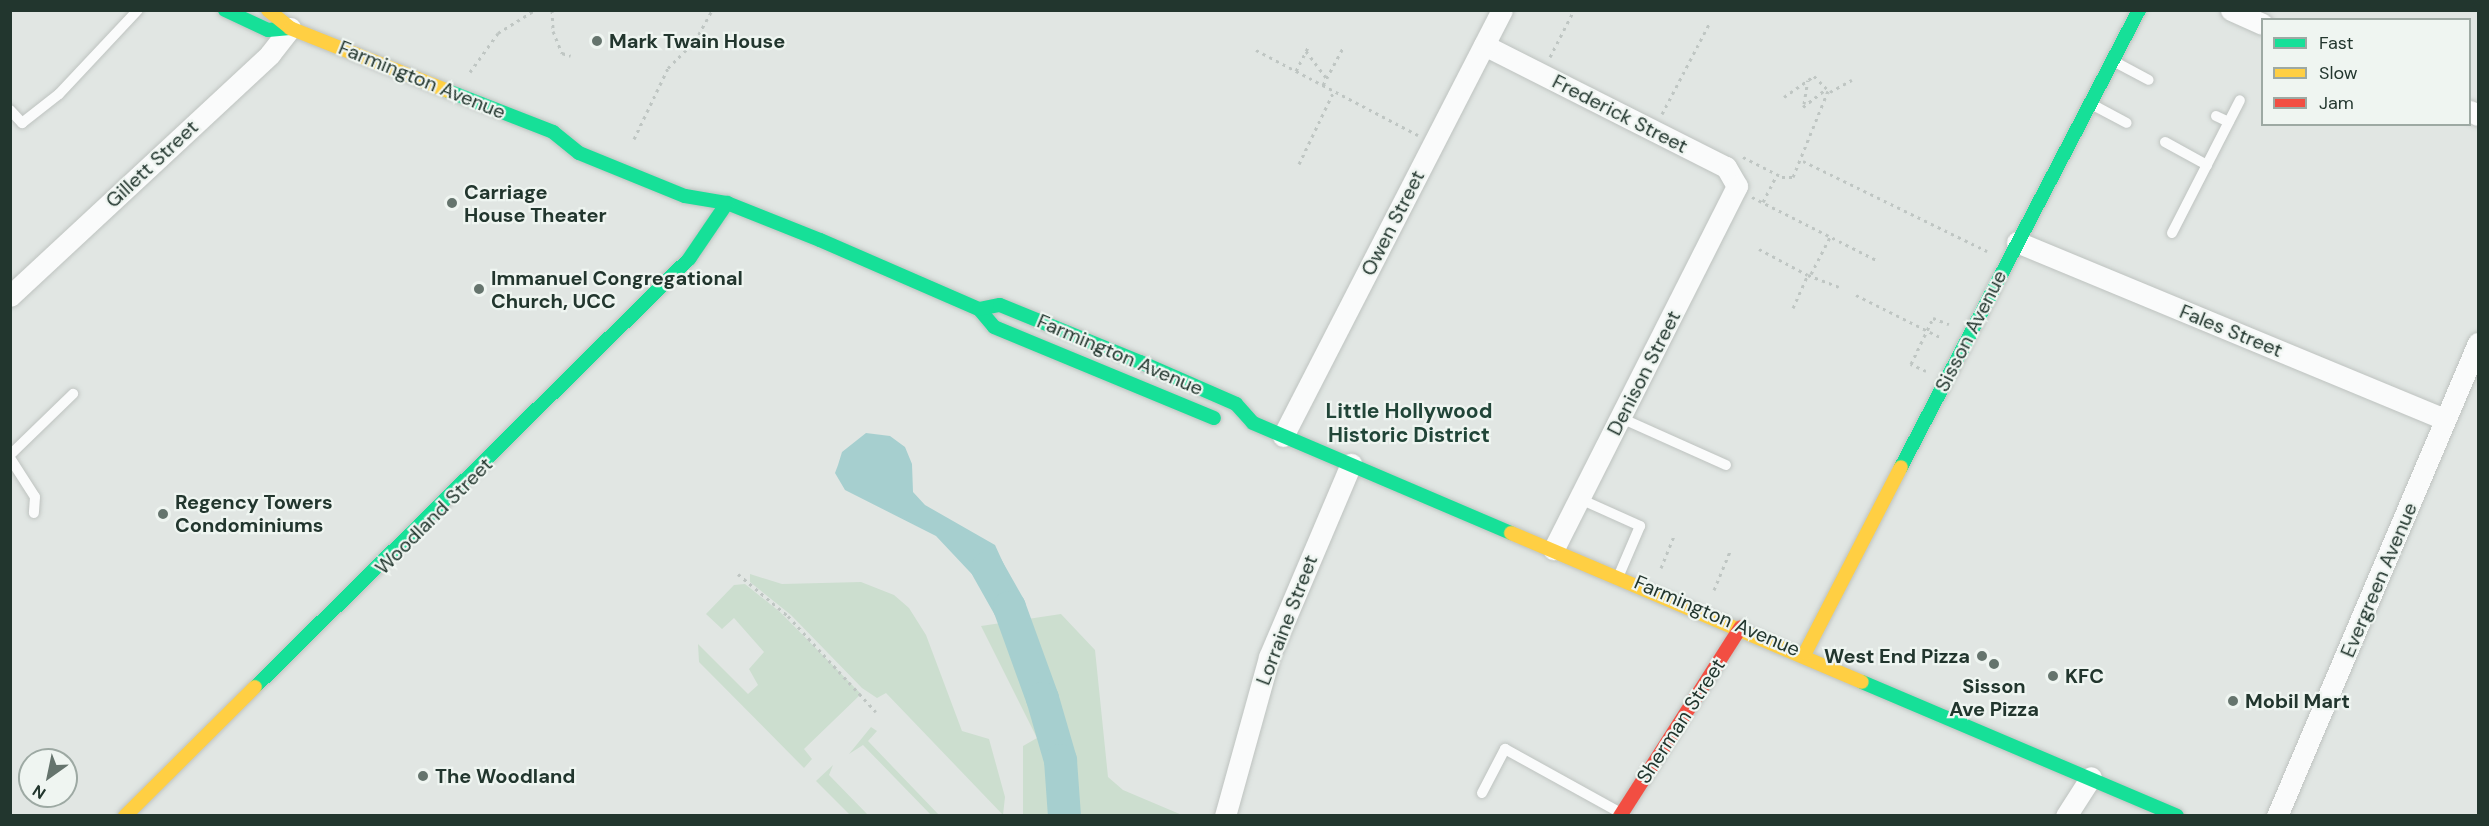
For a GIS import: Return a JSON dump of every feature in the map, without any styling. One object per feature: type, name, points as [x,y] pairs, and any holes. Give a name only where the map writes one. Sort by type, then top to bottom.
[{"type":"main road","name":"Farmington Avenue","points":[[225,10],[268,30],[290,28]]},
{"type":"main road","name":"Farmington Avenue","points":[[268,10],[290,28],[553,132],[570,149],[663,188],[727,203],[979,309],[994,327],[1107,375],[1231,425],[1253,423]]},
{"type":"main road","name":"Sisson Avenue","points":[[1805,653],[2139,10]]},
{"type":"main road","name":"Farmington Avenue","points":[[553,132],[578,129]]},
{"type":"main road","name":"Farmington Avenue","points":[[709,183],[727,203]]},
{"type":"main road","name":"Woodland Street","points":[[125,816],[689,260],[727,203]]},
{"type":"main road","name":"Farmington Avenue","points":[[979,309],[1000,305],[1140,362],[1236,404],[1253,423],[1805,653],[2177,816]]},
{"type":"main road","name":"Sherman Street","points":[[1621,814],[1741,627]]},
{"type":"street","name":"Owen Street","points":[[1283,436],[1502,10]]},
{"type":"street","points":[[2231,10],[2261,24]]},
{"type":"street","name":"Gillett Street","points":[[10,296],[270,54],[290,28]]},
{"type":"street","name":"Frederick Street","points":[[1484,45],[1726,167],[1743,197]]},
{"type":"street","name":"Denison Street","points":[[1554,549],[1621,418],[1743,197]]},
{"type":"street","name":"Fales Street","points":[[2017,242],[2445,419]]},
{"type":"street","name":"Evergreen Avenue","points":[[2277,816],[2478,343]]},
{"type":"street","name":"Lorraine Street","points":[[1225,816],[1269,657],[1351,464]]},
{"type":"street","points":[[2066,816],[2091,777]]},
{"type":"lane","points":[[10,110],[22,123],[50,101],[138,10]]},
{"type":"lane","points":[[2113,60],[2149,80]]},
{"type":"lane","points":[[2172,233],[2240,100]]},
{"type":"lane","points":[[2091,103],[2127,123]]},
{"type":"lane","points":[[2216,116],[2229,122]]},
{"type":"lane","points":[[2165,142],[2207,165]]},
{"type":"lane","points":[[34,513],[35,497],[10,456],[74,394]]},
{"type":"lane","points":[[1621,418],[1726,465]]},
{"type":"lane","points":[[1580,499],[1640,526],[1619,576]]},
{"type":"lane","points":[[1482,793],[1505,749],[1621,814]]},
{"type":"path","points":[[469,73],[498,33],[535,10]]},
{"type":"path","points":[[552,10],[553,31],[562,52],[571,56]]},
{"type":"path","points":[[634,139],[668,68],[695,41],[712,10]]},
{"type":"path","points":[[1550,57],[1574,10]]},
{"type":"path","points":[[1662,115],[1710,22]]},
{"type":"path","points":[[1323,85],[1344,46]]},
{"type":"path","points":[[1296,71],[1307,49],[1326,78]]},
{"type":"path","points":[[1256,50],[1419,136]]},
{"type":"path","points":[[1784,97],[1814,76],[1826,91]]},
{"type":"path","points":[[1808,80],[1804,106],[1826,91],[1852,80]]},
{"type":"path","points":[[1299,164],[1334,91]]},
{"type":"path","points":[[1733,152],[1778,175],[1793,177],[1803,161],[1801,147],[1826,91]]},
{"type":"path","points":[[1803,161],[1991,253]]},
{"type":"path","points":[[1763,202],[1778,175]]},
{"type":"path","points":[[1743,197],[1763,202],[1876,260]]},
{"type":"path","points":[[1793,308],[1830,237]]},
{"type":"path","points":[[1759,249],[1839,287]]},
{"type":"path","points":[[1856,295],[1946,340]]},
{"type":"path","points":[[1929,373],[1911,364],[1934,316],[1953,326]]},
{"type":"path","points":[[1661,568],[1675,534]]},
{"type":"path","points":[[1713,590],[1731,549]]},
{"type":"path","points":[[738,574],[788,616],[876,712]]},
{"type":"green space","points":[[750,574],[782,584],[861,582],[894,595],[909,608],[926,635],[962,731],[989,739],[1005,797],[1003,815],[886,693],[877,698],[862,688],[791,615],[750,582]]},
{"type":"green space","points":[[745,584],[780,612],[861,694],[804,749],[812,759],[804,768],[699,662],[698,644],[748,694],[758,685],[749,669],[764,652],[734,618],[722,629],[706,614],[734,585]]},
{"type":"green space","points":[[1061,614],[1095,650],[1108,777],[1123,790],[1182,815],[1023,815],[1023,746],[1037,738],[981,626]]},
{"type":"green space","points":[[871,727],[877,731],[868,741],[939,815],[931,815],[863,745],[849,754]]},
{"type":"green space","points":[[833,765],[829,775],[868,815],[850,815],[816,781]]},
{"type":"water","points":[[866,433],[890,436],[905,447],[912,464],[913,492],[925,505],[995,545],[1021,602],[994,606],[984,587],[936,536],[845,490],[835,473],[842,452]]},
{"type":"waterway","points":[[987,568],[1009,607],[1042,698],[1060,760],[1064,816]]},
{"type":"traffic: fast","points":[[225,10],[268,30],[290,28]]},
{"type":"traffic: fast","points":[[1901,467],[2139,10]]},
{"type":"traffic: fast","points":[[448,91],[553,132],[579,153],[685,196],[727,203],[820,240],[979,309],[994,327],[1214,418]]},
{"type":"traffic: fast","points":[[255,687],[689,259],[727,203]]},
{"type":"traffic: fast","points":[[979,309],[1000,305],[1140,362],[1236,404],[1253,423],[1511,533]]},
{"type":"traffic: fast","points":[[1862,682],[2177,816]]},
{"type":"traffic: slow","points":[[268,10],[290,28],[448,91]]},
{"type":"traffic: slow","points":[[1805,653],[1901,467]]},
{"type":"traffic: slow","points":[[1511,533],[1862,682]]},
{"type":"traffic: slow","points":[[125,816],[255,687]]},
{"type":"traffic: jam","points":[[1620,816],[1741,627]]},
{"type":"place","name":"Mark Twain House","points":[[597,41]]},
{"type":"place","name":"Carriage House Theater","points":[[452,203]]},
{"type":"place","name":"Immanuel Congregational Church, UCC","points":[[479,289]]},
{"type":"place","name":"Regency Towers Condominiums","points":[[163,514]]},
{"type":"place","name":"West End Pizza","points":[[1982,656]]},
{"type":"place","name":"Sisson Ave Pizza","points":[[1994,664]]},
{"type":"place","name":"KFC","points":[[2053,676]]},
{"type":"place","name":"Mobil Mart","points":[[2233,701]]},
{"type":"place","name":"The Woodland","points":[[423,776]]},
{"type":"district","name":"Little Hollywood Historic District","points":[[1409,423]]}]
